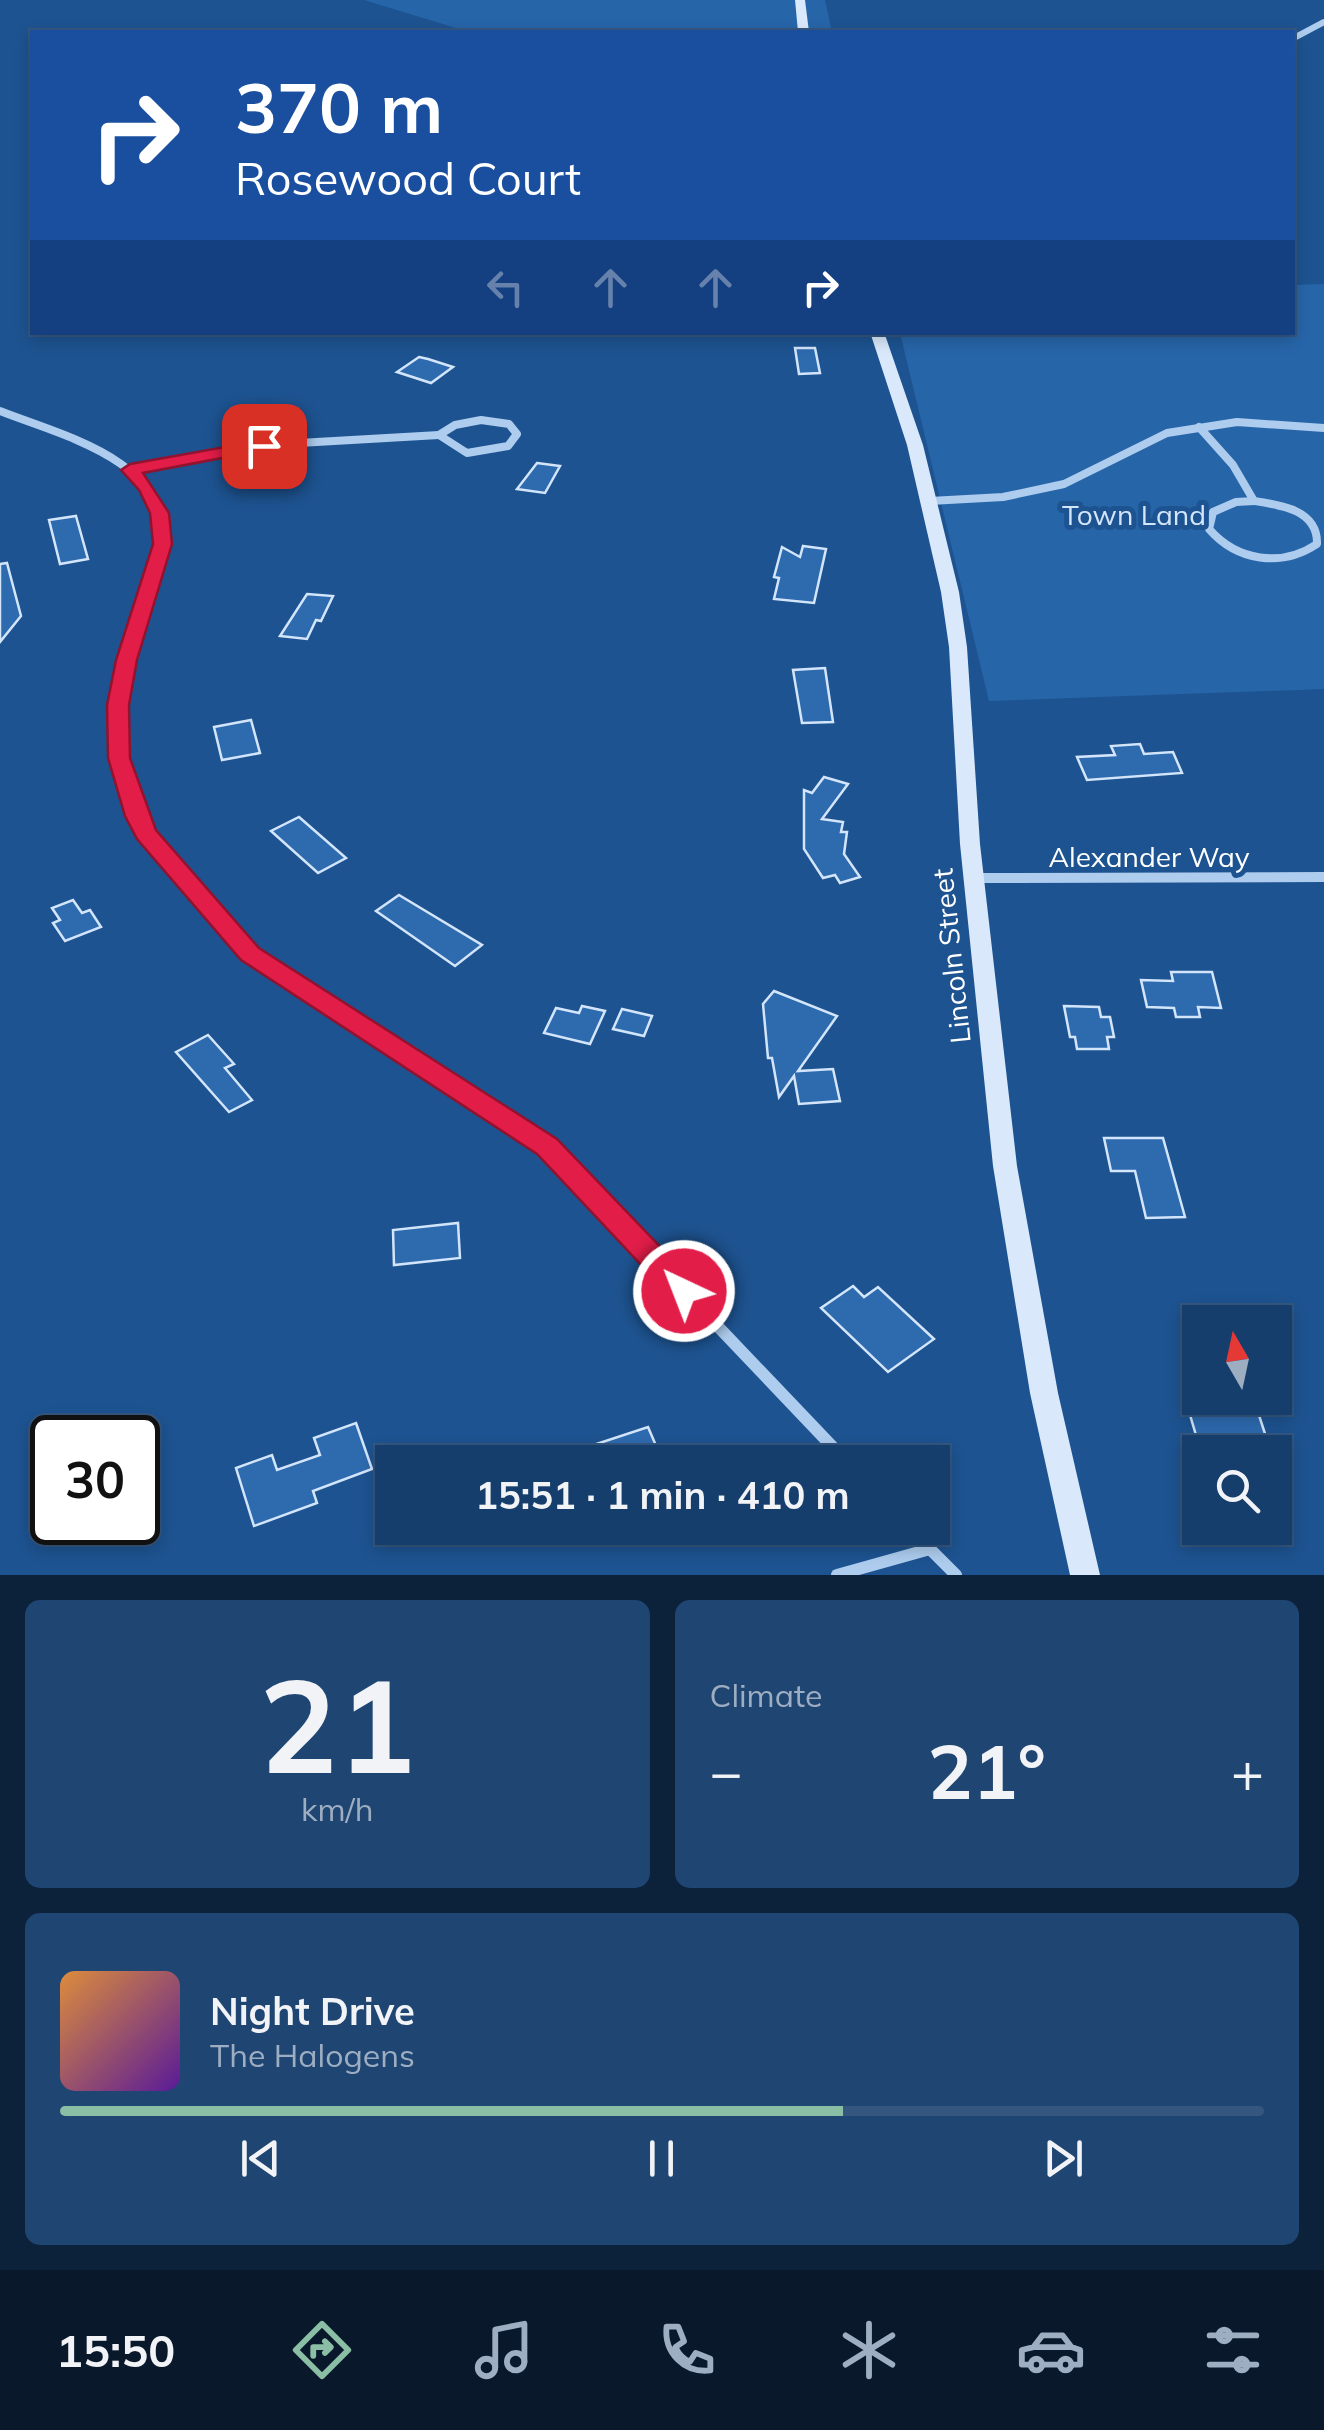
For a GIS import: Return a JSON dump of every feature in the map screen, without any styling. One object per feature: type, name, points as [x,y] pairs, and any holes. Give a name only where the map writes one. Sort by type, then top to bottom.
[{"type":"main road","points":[[800,0],[804,30]]},
{"type":"main road","name":"Lincoln Street","points":[[879,335],[930,501],[958,647],[974,878],[1005,1166],[1044,1394],[1086,1575]]},
{"type":"street","points":[[1295,37],[1324,22]]},
{"type":"street","points":[[0,412],[96,449],[130,470],[147,488],[160,513],[163,544],[127,660],[118,705],[119,758],[128,798],[146,833],[250,954],[547,1146],[832,1445]]},
{"type":"street","points":[[130,470],[264,446],[440,435],[459,423],[486,420],[509,424],[516,434],[508,446],[474,453],[454,448],[440,435]]},
{"type":"street","points":[[930,501],[1035,492],[1064,484],[1148,439],[1200,427],[1254,422],[1324,428]]},
{"type":"street","points":[[1200,427],[1233,465],[1254,501],[1290,508],[1305,516],[1315,525],[1317,544],[1294,557],[1276,559],[1241,554],[1215,538],[1209,529],[1213,512],[1236,502],[1254,501]]},
{"type":"street","name":"Alexander Way","points":[[974,878],[1324,877]]},
{"type":"street","points":[[926,1545],[956,1575]]},
{"type":"street","points":[[837,1575],[930,1549]]},
{"type":"green space","points":[[364,0],[825,0],[832,30],[462,30]]},
{"type":"green space","name":"Town Land","points":[[1324,284],[1324,689],[989,701],[900,335],[1295,335],[1295,285]]},
{"type":"building","points":[[795,348],[815,348],[820,373],[799,374]]},
{"type":"building","points":[[419,357],[453,367],[431,383],[397,372]]},
{"type":"building","points":[[537,463],[560,466],[545,493],[517,489]]},
{"type":"building","points":[[76,516],[88,559],[60,564],[49,520]]},
{"type":"building","points":[[803,546],[826,549],[814,603],[774,599],[779,578],[774,577],[782,547],[800,557]]},
{"type":"building","points":[[7,563],[21,616],[0,642],[0,564]]},
{"type":"building","points":[[307,594],[333,596],[321,621],[316,620],[307,639],[280,636]]},
{"type":"building","points":[[825,668],[833,722],[802,723],[793,670]]},
{"type":"building","points":[[251,720],[260,753],[222,760],[214,727]]},
{"type":"building","points":[[1140,744],[1144,754],[1173,752],[1182,773],[1087,780],[1077,757],[1115,755],[1111,746]]},
{"type":"building","points":[[824,777],[848,784],[822,819],[843,822],[841,832],[847,832],[844,854],[860,877],[840,883],[835,875],[823,878],[804,849],[804,790],[812,793]]},
{"type":"building","points":[[299,817],[346,858],[318,873],[271,831]]},
{"type":"building","points":[[399,895],[482,945],[455,966],[376,911]]},
{"type":"building","points":[[73,900],[82,913],[90,910],[101,927],[65,941],[53,923],[60,920],[52,908]]},
{"type":"building","points":[[1171,972],[1212,972],[1221,1008],[1198,1007],[1200,1017],[1176,1017],[1174,1008],[1147,1007],[1141,980],[1173,981]]},
{"type":"building","points":[[774,991],[837,1016],[798,1071],[833,1069],[840,1101],[799,1104],[794,1076],[779,1097],[772,1058],[768,1058],[763,1004]]},
{"type":"building","points":[[582,1006],[605,1011],[590,1044],[544,1033],[556,1008],[579,1013]]},
{"type":"building","points":[[1064,1006],[1099,1007],[1101,1017],[1110,1017],[1114,1037],[1107,1037],[1109,1049],[1077,1049],[1075,1037],[1070,1037]]},
{"type":"building","points":[[622,1009],[652,1016],[644,1036],[613,1029]]},
{"type":"building","points":[[208,1035],[234,1064],[225,1068],[252,1100],[229,1112],[176,1052]]},
{"type":"building","points":[[1104,1138],[1163,1138],[1185,1217],[1146,1218],[1135,1171],[1111,1171]]},
{"type":"building","points":[[458,1223],[460,1258],[394,1265],[393,1230]]},
{"type":"building","points":[[853,1286],[864,1297],[878,1287],[934,1339],[888,1372],[821,1308]]},
{"type":"building","points":[[1190,1415],[1259,1415],[1265,1435],[1196,1435]]},
{"type":"building","points":[[356,1423],[372,1469],[313,1491],[317,1503],[254,1526],[236,1468],[272,1455],[277,1470],[320,1455],[314,1438]]},
{"type":"building","points":[[648,1427],[656,1445],[593,1445]]},
{"type":"route","points":[[264,446],[130,470],[147,488],[160,513],[163,544],[127,660],[118,705],[119,758],[128,798],[146,833],[250,954],[547,1146],[684,1291]]}]
